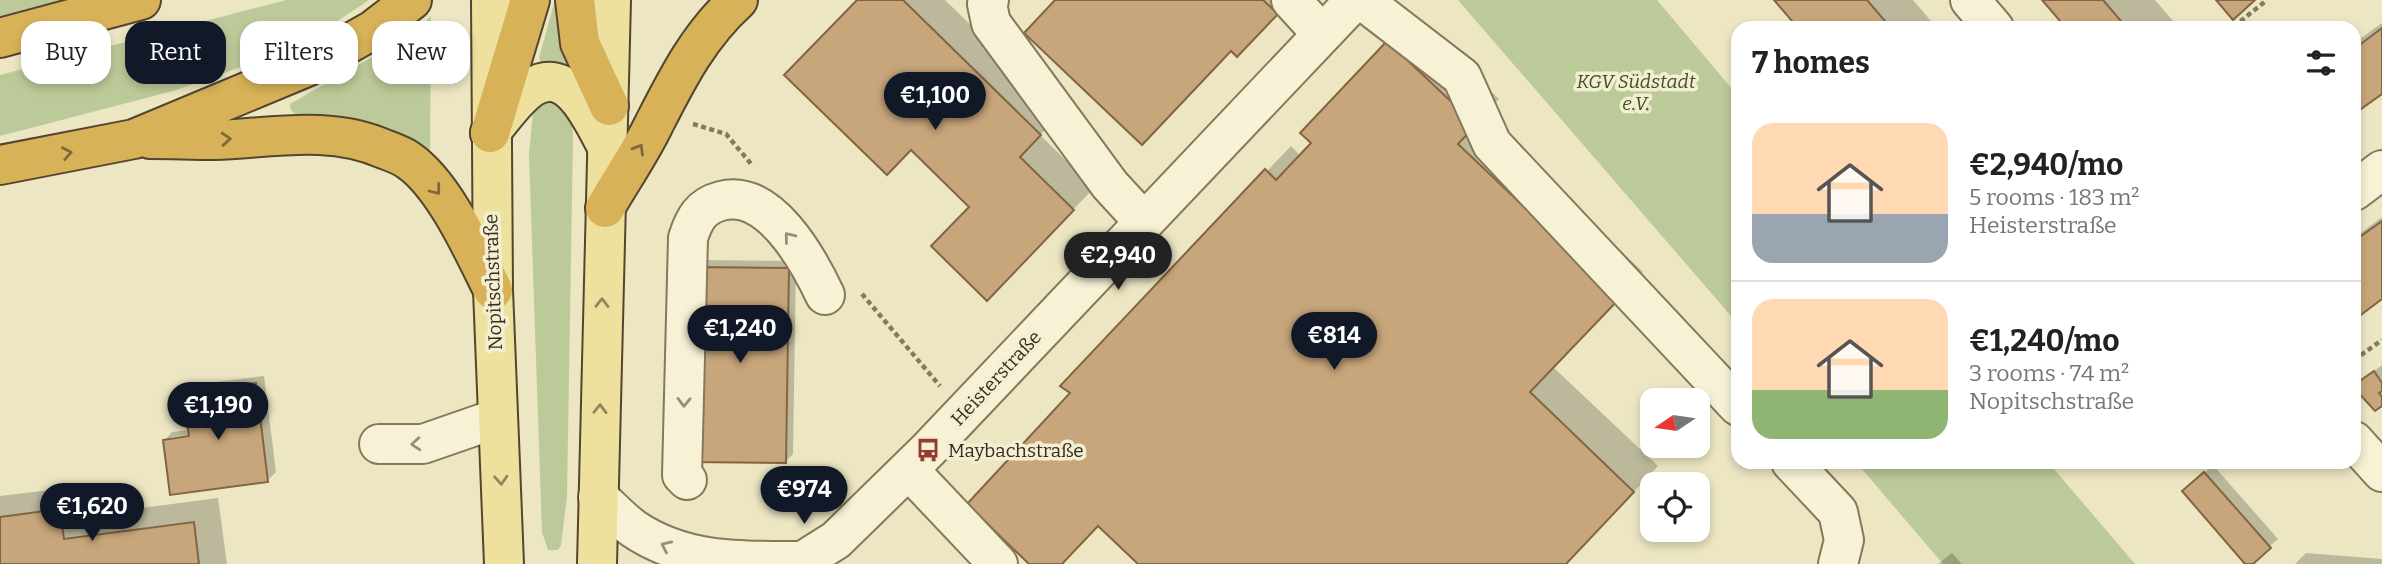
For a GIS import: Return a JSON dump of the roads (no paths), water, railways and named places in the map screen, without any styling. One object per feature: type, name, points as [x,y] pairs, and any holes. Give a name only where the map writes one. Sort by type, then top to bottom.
[{"type":"highway","points":[[0,38],[141,0]]},
{"type":"highway","points":[[134,139],[318,61],[373,30],[412,0]]},
{"type":"highway","points":[[490,133],[530,0]]},
{"type":"highway","points":[[575,0],[580,43],[608,106]]},
{"type":"highway","points":[[605,208],[654,125],[683,67],[698,44],[738,0]]},
{"type":"highway","points":[[0,165],[134,139],[215,139],[311,134],[341,136],[372,144],[409,160],[453,212],[493,290]]},
{"type":"main road","name":"Nopitschstraße","points":[[491,0],[493,290],[504,564]]},
{"type":"main road","points":[[597,564],[611,0]]},
{"type":"main road","points":[[490,133],[534,86],[550,81],[562,84],[572,92],[589,114],[607,147]]},
{"type":"street","points":[[989,0],[987,5],[991,23],[1110,185],[1144,222]]},
{"type":"street","points":[[1291,0],[1322,34]]},
{"type":"street","name":"Heisterstraße","points":[[598,497],[635,530],[691,558],[715,562],[814,557],[909,470],[1355,0]]},
{"type":"street","points":[[1362,0],[1462,77],[1492,144],[1731,398]]},
{"type":"street","points":[[1970,0],[1988,21]]},
{"type":"street","points":[[2361,186],[2382,170]]},
{"type":"street","points":[[687,480],[682,475],[688,238],[695,218],[709,204],[730,198],[760,207],[775,219],[801,252],[825,295]]},
{"type":"street","points":[[379,444],[423,444],[498,418]]},
{"type":"street","points":[[2361,449],[2382,472]]},
{"type":"street","points":[[1798,469],[1838,512],[1844,540],[1839,564]]},
{"type":"street","points":[[909,470],[998,564]]},
{"type":"place","name":"Maybachstraße","points":[[928,450]]},
{"type":"park label","name":"KGV Südstadt e.V.","points":[[1636,92]]}]
